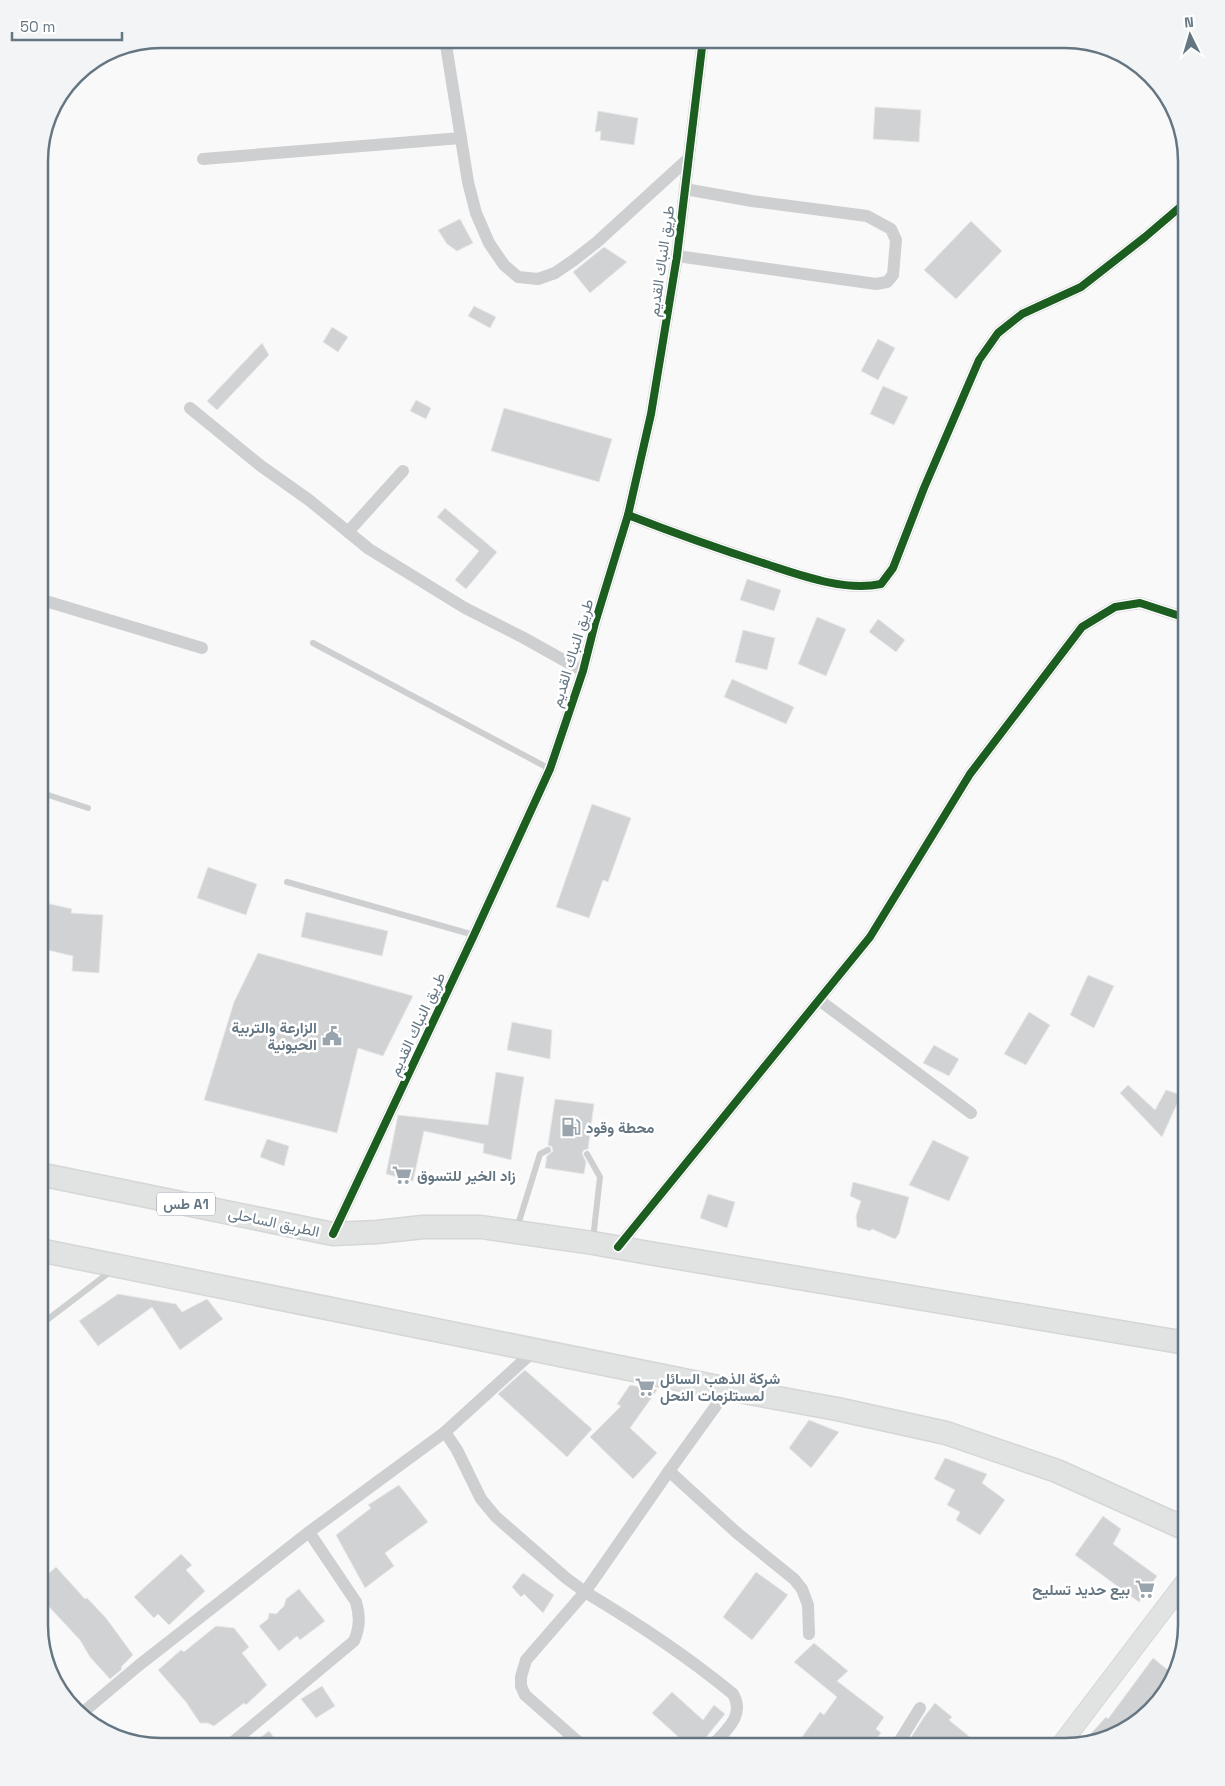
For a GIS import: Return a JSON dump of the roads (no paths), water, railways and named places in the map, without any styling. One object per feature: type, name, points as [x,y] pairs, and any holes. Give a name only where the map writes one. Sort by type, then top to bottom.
[{"type":"highway","name":"الطريق الساحلى","points":[[48,1176],[333,1234],[424,1227],[481,1227],[618,1247],[1178,1342]]},
{"type":"highway","points":[[48,1252],[728,1389],[836,1409],[946,1433],[1057,1471],[1178,1525]]},
{"type":"main road","points":[[1066,1738],[1178,1591]]},
{"type":"street","points":[[446,48],[468,182],[476,213],[489,243],[504,265],[518,277],[538,279],[555,273],[597,242],[689,158]]},
{"type":"street","name":"طريق النباك القديم","points":[[333,1234],[474,935],[550,768],[584,672],[595,623],[628,515],[651,414],[677,256],[703,48]]},
{"type":"street","points":[[203,159],[461,138]]},
{"type":"street","points":[[677,256],[876,284],[887,282],[893,275],[896,240],[891,229],[867,216],[752,201],[685,189]]},
{"type":"street","points":[[628,515],[674,533],[807,577],[855,587],[881,584],[893,568],[924,488],[979,360],[998,333],[1022,314],[1081,287],[1178,209]]},
{"type":"street","points":[[190,408],[261,466],[309,500],[369,549],[464,608],[524,638],[584,672]]},
{"type":"street","points":[[348,532],[403,471]]},
{"type":"street","points":[[48,602],[202,648]]},
{"type":"street","points":[[618,1247],[870,937],[970,774],[1082,627],[1115,607],[1140,603],[1178,615]]},
{"type":"street","points":[[819,1000],[972,1113]]},
{"type":"street","points":[[86,1710],[138,1666],[309,1532],[445,1432],[535,1350]]},
{"type":"street","points":[[574,1738],[525,1694],[521,1686],[521,1677],[526,1660],[585,1592],[728,1389]]},
{"type":"street","points":[[445,1432],[457,1450],[481,1499],[496,1517],[566,1578],[585,1592],[627,1617],[733,1694],[738,1702],[736,1719],[720,1738]]},
{"type":"street","points":[[669,1471],[802,1589],[808,1604],[809,1634]]},
{"type":"street","points":[[238,1738],[354,1641],[359,1630],[356,1602],[309,1532]]},
{"type":"street","points":[[902,1738],[920,1708]]},
{"type":"lane","points":[[313,643],[550,768]]},
{"type":"lane","points":[[48,795],[88,808]]},
{"type":"lane","points":[[288,882],[474,935]]},
{"type":"lane","points":[[516,1232],[540,1154],[548,1150]]},
{"type":"lane","points":[[587,1154],[600,1178],[593,1243]]},
{"type":"lane","points":[[48,1319],[118,1266]]},
{"type":"place","name":"الزارعة والتربية الحيونية","points":[[332,1036]]},
{"type":"place","name":"محطة وقود","points":[[571,1127]]},
{"type":"place","name":"زاد الخير للتسوق","points":[[402,1175]]},
{"type":"place","name":"شركة الذهب السائل لمستلزمات النحل","points":[[645,1387]]},
{"type":"place","name":"بيع حديد تسليح","points":[[1145,1589]]}]
